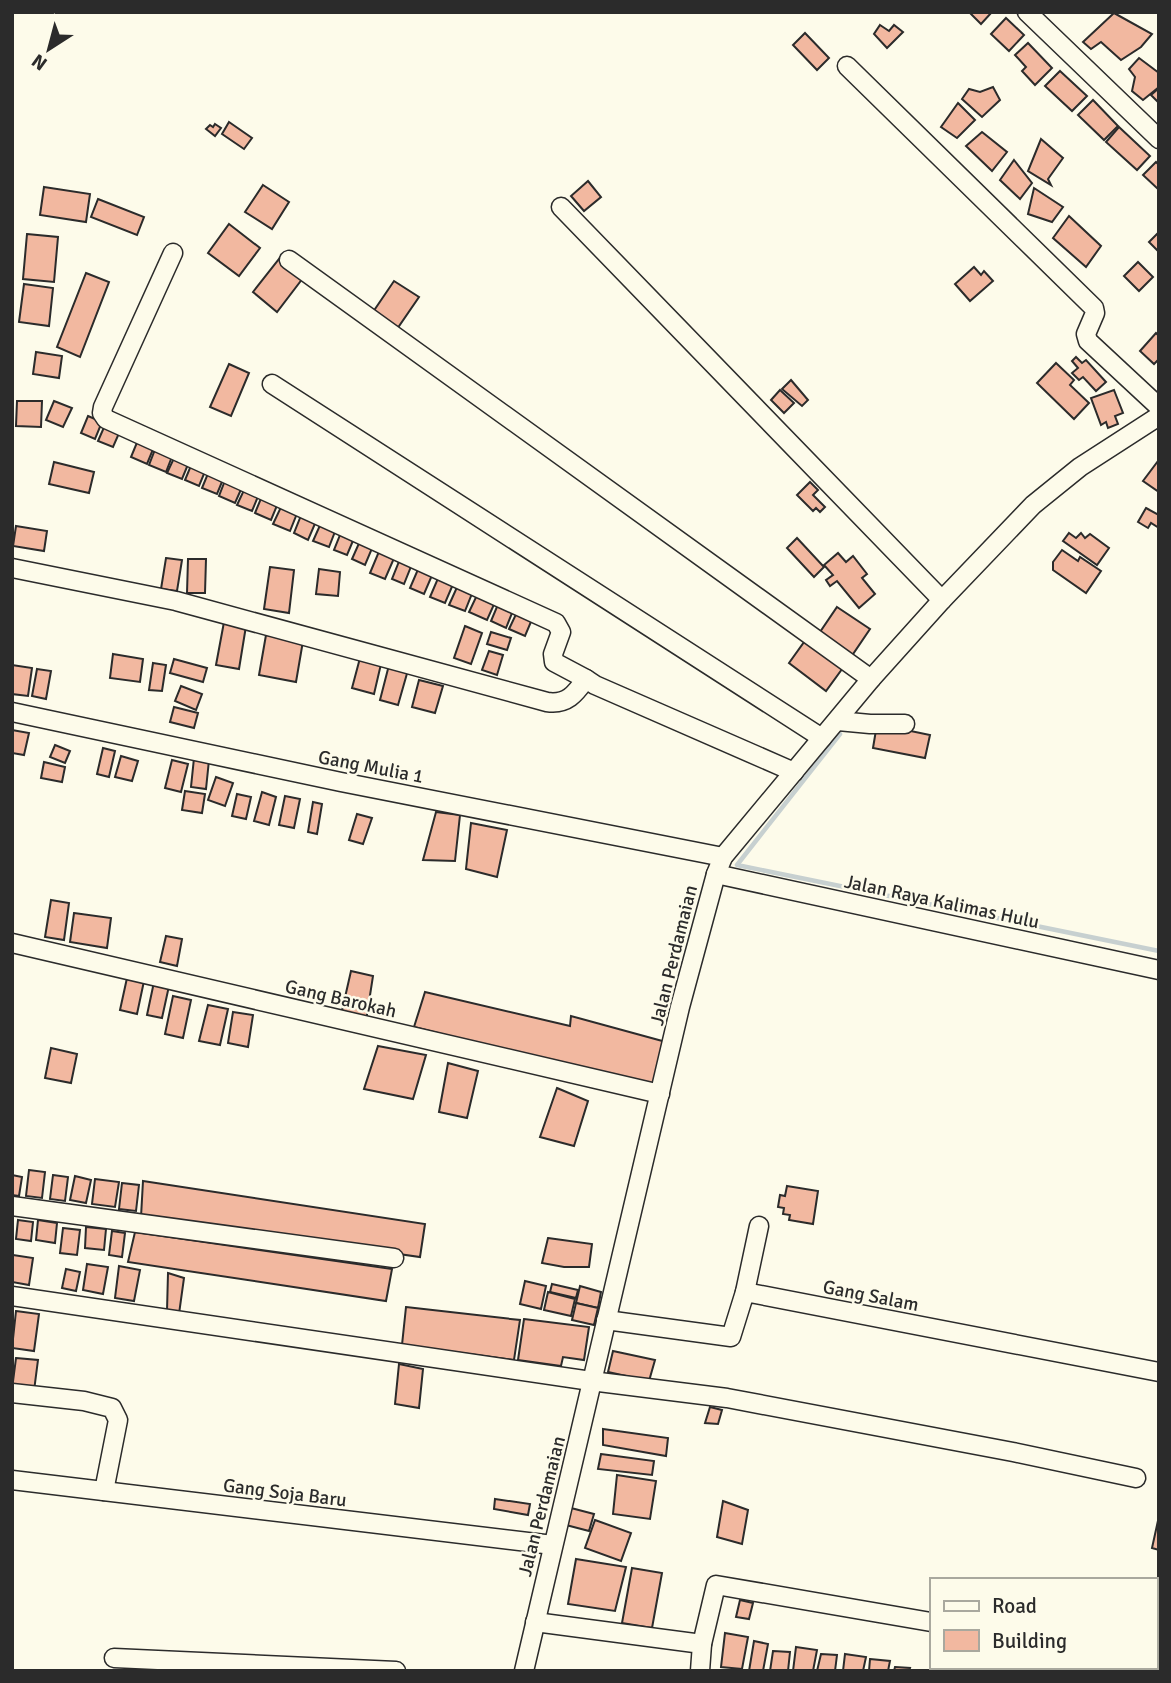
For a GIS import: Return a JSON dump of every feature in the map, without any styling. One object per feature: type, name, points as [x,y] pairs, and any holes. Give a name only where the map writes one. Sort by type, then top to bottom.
[{"type":"street","points":[[1027,12],[1159,139]]},
{"type":"street","points":[[846,66],[1094,308],[1095,313],[1086,334],[1088,341],[1159,407]]},
{"type":"street","points":[[561,207],[942,600]]},
{"type":"street","points":[[173,253],[103,407],[102,413],[106,419],[556,623],[561,632],[553,654],[554,662],[595,685],[794,772]]},
{"type":"street","points":[[289,261],[871,680]]},
{"type":"street","points":[[272,384],[822,738]]},
{"type":"street","name":"Jalan Perdamaian","points":[[524,1671],[660,1094],[719,866],[871,680],[942,600],[1047,492],[1080,467],[1159,416]]},
{"type":"street","points":[[12,568],[176,601],[557,704],[574,694],[586,679]]},
{"type":"street","name":"Gang Mulia 1","points":[[12,712],[719,866]]},
{"type":"street","points":[[838,721],[905,724]]},
{"type":"street","name":"Jalan Raya Kalimas Hulu","points":[[719,866],[1159,970]]},
{"type":"street","name":"Gang Barokah","points":[[12,943],[660,1094]]},
{"type":"street","points":[[12,1206],[394,1258]]},
{"type":"street","points":[[606,1320],[731,1337],[745,1292],[760,1226]]},
{"type":"street","name":"Gang Salam","points":[[745,1292],[1159,1372]]},
{"type":"street","points":[[12,1296],[754,1403],[1136,1478]]},
{"type":"street","points":[[12,1393],[84,1401],[111,1408],[118,1420],[104,1491]]},
{"type":"street","name":"Gang Soja Baru","points":[[12,1480],[553,1545]]},
{"type":"street","points":[[700,1671],[702,1643],[716,1585],[930,1622]]},
{"type":"street","points":[[535,1622],[702,1643]]},
{"type":"street","points":[[114,1658],[396,1671]]},
{"type":"building","points":[[969,12],[992,12],[981,24]]},
{"type":"building","points":[[1114,13],[1152,34],[1141,47],[1121,60],[1101,42],[1091,49],[1083,42]]},
{"type":"building","points":[[1006,18],[1024,35],[1009,51],[991,34]]},
{"type":"building","points":[[880,25],[889,31],[894,25],[903,32],[887,48],[874,34]]},
{"type":"building","points":[[805,33],[829,58],[817,70],[793,45]]},
{"type":"building","points":[[1028,43],[1052,68],[1035,85],[1022,71],[1026,67],[1015,55]]},
{"type":"building","points":[[1139,58],[1159,73],[1159,87],[1143,100],[1132,91],[1135,77],[1129,69]]},
{"type":"building","points":[[1060,71],[1087,96],[1072,111],[1045,86]]},
{"type":"building","points":[[993,87],[1000,100],[982,117],[962,99],[969,89],[980,92]]},
{"type":"building","points":[[1159,88],[1159,103],[1151,95]]},
{"type":"building","points":[[1093,100],[1118,126],[1104,140],[1078,115]]},
{"type":"building","points":[[958,103],[975,120],[957,138],[941,127]]},
{"type":"building","points":[[229,122],[252,138],[244,149],[222,134]]},
{"type":"building","points":[[215,124],[221,128],[215,136],[206,129]]},
{"type":"building","points":[[1119,127],[1150,156],[1137,170],[1106,142]]},
{"type":"building","points":[[982,132],[1007,152],[992,171],[966,146]]},
{"type":"building","points":[[1041,139],[1063,158],[1048,179],[1051,185],[1028,171]]},
{"type":"building","points":[[1014,160],[1032,183],[1020,199],[1000,180]]},
{"type":"building","points":[[1156,162],[1159,165],[1159,190],[1143,175]]},
{"type":"building","points":[[588,181],[601,197],[584,211],[571,196]]},
{"type":"building","points":[[263,185],[289,202],[272,229],[245,212]]},
{"type":"building","points":[[44,187],[90,194],[86,222],[40,215]]},
{"type":"building","points":[[1034,188],[1063,207],[1052,222],[1028,214]]},
{"type":"building","points":[[98,199],[144,217],[137,235],[91,217]]},
{"type":"building","points":[[1069,216],[1101,246],[1086,267],[1053,238]]},
{"type":"building","points":[[229,224],[260,248],[239,276],[208,253]]},
{"type":"building","points":[[1159,232],[1159,252],[1149,242]]},
{"type":"building","points":[[27,234],[58,237],[54,282],[23,279]]},
{"type":"building","points":[[279,259],[303,278],[277,312],[253,292]]},
{"type":"building","points":[[1138,262],[1153,277],[1139,291],[1124,276]]},
{"type":"building","points":[[974,267],[981,275],[984,271],[993,281],[970,301],[955,284]]},
{"type":"building","points":[[86,273],[109,282],[80,357],[57,347]]},
{"type":"building","points":[[394,281],[419,297],[397,329],[373,312]]},
{"type":"building","points":[[24,284],[53,288],[49,326],[19,322]]},
{"type":"building","points":[[1156,333],[1159,336],[1159,359],[1154,364],[1140,351]]},
{"type":"building","points":[[36,352],[62,356],[59,378],[33,374]]},
{"type":"building","points":[[1076,357],[1082,363],[1086,360],[1106,382],[1096,391],[1083,377],[1079,380],[1072,373],[1078,368],[1072,361]]},
{"type":"building","points":[[1056,363],[1074,380],[1070,385],[1089,403],[1074,419],[1037,383]]},
{"type":"building","points":[[229,364],[249,373],[231,416],[210,407]]},
{"type":"building","points":[[791,380],[808,400],[802,406],[782,389]]},
{"type":"building","points":[[780,390],[794,403],[784,413],[771,400]]},
{"type":"building","points":[[1114,390],[1123,413],[1115,416],[1118,424],[1108,428],[1106,422],[1101,425],[1091,398]]},
{"type":"building","points":[[17,401],[42,401],[41,427],[16,426]]},
{"type":"building","points":[[54,401],[72,408],[63,427],[46,420]]},
{"type":"building","points":[[88,416],[102,422],[95,439],[81,433]]},
{"type":"building","points":[[105,425],[120,431],[113,447],[98,441]]},
{"type":"building","points":[[138,440],[154,447],[147,464],[131,457]]},
{"type":"building","points":[[156,447],[173,454],[166,472],[149,465]]},
{"type":"building","points":[[175,456],[189,462],[182,479],[167,473]]},
{"type":"building","points":[[54,462],[94,472],[89,493],[49,484]]},
{"type":"building","points":[[1159,462],[1159,492],[1143,481]]},
{"type":"building","points":[[192,463],[206,469],[199,486],[185,480]]},
{"type":"building","points":[[209,471],[224,477],[217,494],[202,488]]},
{"type":"building","points":[[226,478],[243,485],[235,503],[219,496]]},
{"type":"building","points":[[810,482],[818,490],[813,495],[825,507],[820,512],[816,508],[813,511],[797,495]]},
{"type":"building","points":[[245,488],[259,494],[252,511],[237,505]]},
{"type":"building","points":[[262,496],[278,503],[271,520],[255,513]]},
{"type":"building","points":[[282,505],[298,511],[290,531],[273,524]]},
{"type":"building","points":[[1146,508],[1159,515],[1159,528],[1151,523],[1148,528],[1138,522]]},
{"type":"building","points":[[302,513],[317,519],[308,540],[294,533]]},
{"type":"building","points":[[321,523],[336,529],[329,547],[313,541]]},
{"type":"building","points":[[16,526],[47,531],[44,551],[13,546]]},
{"type":"building","points":[[342,530],[355,536],[347,555],[334,550]]},
{"type":"building","points":[[1069,533],[1076,538],[1081,533],[1085,538],[1090,534],[1109,548],[1097,565],[1063,541]]},
{"type":"building","points":[[797,538],[824,567],[814,577],[787,548]]},
{"type":"building","points":[[360,541],[373,546],[365,565],[352,559]]},
{"type":"building","points":[[380,549],[395,556],[385,579],[370,573]]},
{"type":"building","points":[[1062,550],[1078,561],[1080,557],[1101,571],[1086,593],[1053,570],[1053,562]]},
{"type":"building","points":[[838,553],[846,562],[853,556],[867,574],[862,578],[875,594],[859,608],[837,581],[830,586],[826,580],[833,575],[824,565]]},
{"type":"building","points":[[166,558],[182,560],[177,591],[161,589]]},
{"type":"building","points":[[188,559],[206,559],[205,593],[187,593]]},
{"type":"building","points":[[400,559],[412,564],[404,584],[392,579]]},
{"type":"building","points":[[270,567],[294,570],[289,613],[264,609]]},
{"type":"building","points":[[419,567],[433,573],[424,594],[410,588]]},
{"type":"building","points":[[319,569],[340,572],[338,596],[316,594]]},
{"type":"building","points":[[439,576],[454,582],[445,603],[430,597]]},
{"type":"building","points":[[458,585],[473,591],[465,611],[449,605]]},
{"type":"building","points":[[478,593],[496,600],[487,620],[469,612]]},
{"type":"building","points":[[499,602],[514,608],[506,628],[491,621]]},
{"type":"building","points":[[837,607],[870,629],[851,657],[818,635]]},
{"type":"building","points":[[518,610],[533,617],[525,636],[509,629]]},
{"type":"building","points":[[224,622],[246,626],[239,669],[216,665]]},
{"type":"building","points":[[465,626],[482,633],[471,664],[454,658]]},
{"type":"building","points":[[491,632],[511,638],[507,650],[487,644]]},
{"type":"building","points":[[266,635],[303,641],[296,682],[259,675]]},
{"type":"building","points":[[807,638],[845,665],[826,691],[789,663]]},
{"type":"building","points":[[489,651],[503,655],[497,675],[482,670]]},
{"type":"building","points":[[113,654],[143,659],[140,682],[110,678]]},
{"type":"building","points":[[360,658],[381,664],[374,694],[352,688]]},
{"type":"building","points":[[174,659],[207,668],[203,682],[170,673]]},
{"type":"building","points":[[153,663],[166,665],[162,691],[149,690]]},
{"type":"building","points":[[12,665],[32,668],[28,696],[12,694]]},
{"type":"building","points":[[389,665],[408,670],[398,705],[380,700]]},
{"type":"building","points":[[37,669],[51,671],[46,699],[32,696]]},
{"type":"building","points":[[419,680],[443,686],[435,713],[412,707]]},
{"type":"building","points":[[181,686],[202,694],[196,710],[175,701]]},
{"type":"building","points":[[174,707],[198,713],[194,728],[170,722]]},
{"type":"building","points":[[877,724],[930,735],[925,758],[873,748]]},
{"type":"building","points":[[12,730],[29,733],[24,755],[12,753]]},
{"type":"building","points":[[55,745],[70,751],[65,763],[50,757]]},
{"type":"building","points":[[103,748],[115,751],[109,777],[97,774]]},
{"type":"building","points":[[121,756],[138,761],[132,781],[115,777]]},
{"type":"building","points":[[194,758],[209,760],[206,789],[191,787]]},
{"type":"building","points":[[172,760],[188,764],[181,792],[165,788]]},
{"type":"building","points":[[44,762],[65,767],[62,782],[41,778]]},
{"type":"building","points":[[216,777],[233,783],[225,806],[208,800]]},
{"type":"building","points":[[185,791],[205,794],[202,813],[182,810]]},
{"type":"building","points":[[262,792],[276,797],[269,825],[254,821]]},
{"type":"building","points":[[237,794],[251,797],[246,819],[232,816]]},
{"type":"building","points":[[285,796],[300,799],[294,828],[279,825]]},
{"type":"building","points":[[313,802],[322,804],[317,834],[308,832]]},
{"type":"building","points":[[436,812],[460,815],[455,861],[423,860]]},
{"type":"building","points":[[357,814],[372,818],[363,844],[349,840]]},
{"type":"building","points":[[471,823],[507,830],[497,877],[466,869]]},
{"type":"building","points":[[51,900],[69,903],[64,940],[45,937]]},
{"type":"building","points":[[74,913],[111,918],[107,948],[70,942]]},
{"type":"building","points":[[166,936],[182,939],[177,966],[160,962]]},
{"type":"building","points":[[351,971],[373,976],[366,1021],[341,1015]]},
{"type":"building","points":[[127,978],[144,981],[137,1014],[120,1010]]},
{"type":"building","points":[[154,982],[169,986],[162,1018],[147,1015]]},
{"type":"building","points":[[425,992],[570,1026],[571,1016],[666,1042],[654,1088],[414,1027]]},
{"type":"building","points":[[173,996],[191,1000],[183,1038],[165,1034]]},
{"type":"building","points":[[208,1005],[228,1009],[220,1045],[199,1041]]},
{"type":"building","points":[[233,1012],[253,1015],[248,1047],[228,1043]]},
{"type":"building","points":[[378,1046],[426,1055],[413,1099],[364,1089]]},
{"type":"building","points":[[51,1048],[77,1054],[71,1083],[45,1078]]},
{"type":"building","points":[[448,1063],[478,1071],[467,1118],[439,1112]]},
{"type":"building","points":[[557,1088],[588,1101],[574,1146],[540,1137]]},
{"type":"building","points":[[29,1170],[45,1172],[42,1198],[26,1196]]},
{"type":"building","points":[[12,1175],[22,1177],[19,1196],[12,1195]]},
{"type":"building","points":[[53,1175],[68,1177],[65,1201],[50,1199]]},
{"type":"building","points":[[75,1176],[91,1180],[86,1203],[70,1200]]},
{"type":"building","points":[[95,1179],[119,1182],[115,1207],[92,1204]]},
{"type":"building","points":[[143,1181],[425,1224],[420,1257],[141,1217]]},
{"type":"building","points":[[122,1183],[139,1185],[136,1211],[119,1209]]},
{"type":"building","points":[[787,1186],[818,1191],[813,1224],[789,1220],[790,1215],[783,1214],[784,1208],[778,1207],[780,1195],[785,1196]]},
{"type":"building","points":[[18,1220],[33,1222],[31,1241],[16,1239]]},
{"type":"building","points":[[38,1220],[57,1223],[55,1243],[36,1240]]},
{"type":"building","points":[[86,1227],[106,1229],[104,1250],[85,1248]]},
{"type":"building","points":[[63,1228],[80,1230],[77,1255],[60,1253]]},
{"type":"building","points":[[112,1231],[125,1233],[122,1257],[109,1255]]},
{"type":"building","points":[[135,1232],[392,1269],[386,1301],[128,1262]]},
{"type":"building","points":[[548,1238],[592,1244],[589,1267],[564,1267],[542,1263]]},
{"type":"building","points":[[13,1255],[33,1258],[29,1285],[12,1282]]},
{"type":"building","points":[[87,1264],[108,1267],[103,1294],[83,1290]]},
{"type":"building","points":[[119,1266],[140,1270],[134,1301],[115,1298]]},
{"type":"building","points":[[66,1269],[80,1272],[76,1291],[62,1288]]},
{"type":"building","points":[[168,1273],[184,1278],[179,1314],[167,1311]]},
{"type":"building","points":[[525,1281],[546,1286],[541,1309],[520,1304]]},
{"type":"building","points":[[552,1284],[578,1290],[576,1298],[550,1292]]},
{"type":"building","points":[[580,1286],[601,1292],[598,1308],[576,1303]]},
{"type":"building","points":[[548,1292],[575,1299],[571,1316],[544,1310]]},
{"type":"building","points":[[576,1303],[598,1308],[594,1325],[572,1320]]},
{"type":"building","points":[[406,1307],[520,1320],[514,1360],[402,1345]]},
{"type":"building","points":[[16,1311],[39,1314],[34,1351],[12,1348]]},
{"type":"building","points":[[524,1319],[589,1327],[584,1360],[563,1357],[561,1366],[518,1360]]},
{"type":"building","points":[[613,1351],[655,1360],[649,1381],[608,1372]]},
{"type":"building","points":[[16,1358],[38,1360],[34,1391],[12,1389]]},
{"type":"building","points":[[399,1364],[423,1369],[419,1408],[395,1404]]},
{"type":"building","points":[[710,1407],[722,1410],[718,1424],[705,1423]]},
{"type":"building","points":[[603,1429],[668,1438],[666,1456],[603,1445]]},
{"type":"building","points":[[601,1454],[654,1461],[652,1475],[598,1469]]},
{"type":"building","points":[[617,1475],[656,1481],[650,1519],[613,1514]]},
{"type":"building","points":[[495,1499],[530,1504],[528,1515],[494,1509]]},
{"type":"building","points":[[723,1501],[748,1510],[742,1544],[717,1537]]},
{"type":"building","points":[[571,1508],[594,1514],[589,1531],[566,1525]]},
{"type":"building","points":[[1159,1516],[1159,1550],[1152,1548]]},
{"type":"building","points":[[595,1520],[631,1533],[621,1561],[585,1548]]},
{"type":"building","points":[[576,1559],[626,1567],[615,1611],[568,1604]]},
{"type":"building","points":[[632,1568],[662,1573],[652,1628],[622,1623]]},
{"type":"building","points":[[1157,1590],[1159,1591],[1157,1642]]},
{"type":"building","points":[[740,1600],[753,1603],[749,1619],[736,1617]]},
{"type":"building","points":[[725,1633],[748,1637],[742,1669],[721,1667]]},
{"type":"building","points":[[754,1641],[768,1644],[763,1671],[749,1671]]},
{"type":"building","points":[[796,1647],[817,1650],[813,1671],[793,1671]]},
{"type":"building","points":[[773,1651],[790,1652],[788,1671],[770,1671]]},
{"type":"building","points":[[821,1654],[837,1655],[835,1671],[817,1671]]},
{"type":"building","points":[[845,1654],[866,1657],[863,1671],[843,1671]]},
{"type":"building","points":[[870,1659],[890,1661],[888,1671],[869,1671]]},
{"type":"building","points":[[895,1667],[910,1668],[909,1671],[894,1671]]},
{"type":"waterway","points":[[840,734],[737,865],[1159,951]]}]
